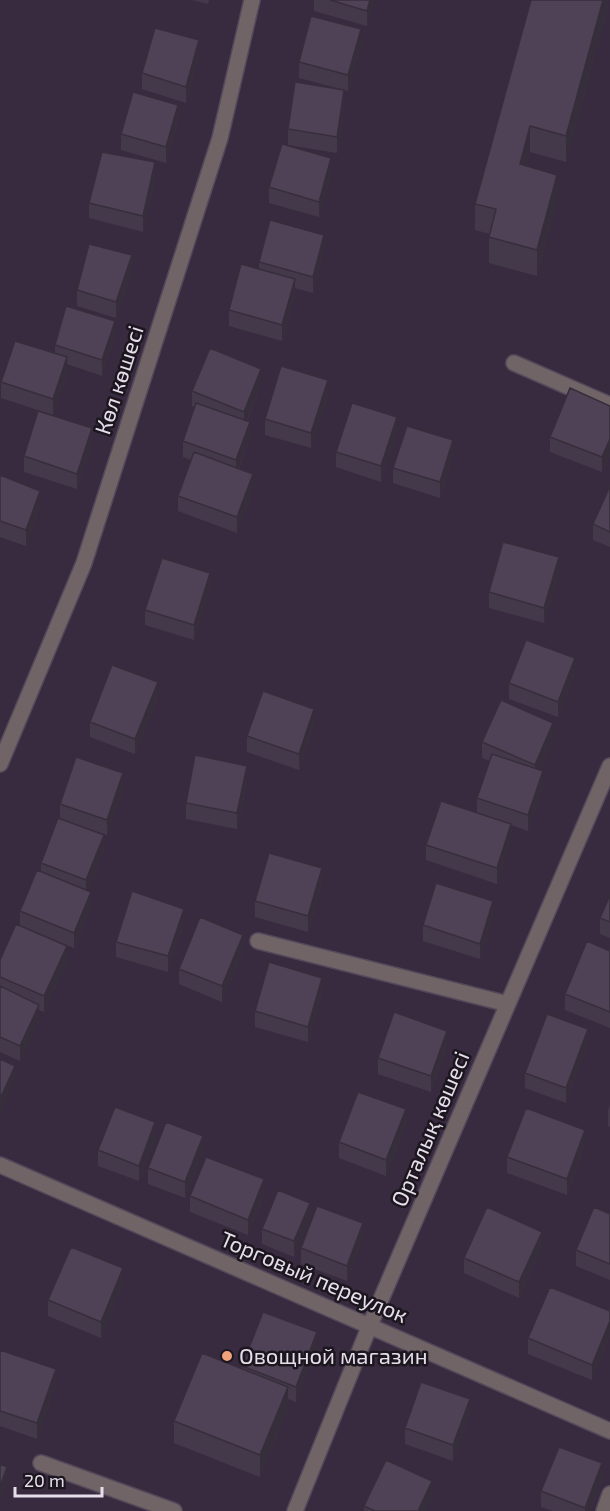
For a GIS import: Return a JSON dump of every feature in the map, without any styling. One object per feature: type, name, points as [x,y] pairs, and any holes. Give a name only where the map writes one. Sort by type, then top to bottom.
[{"type":"street","name":"Көл көшесі","points":[[0,764],[84,563],[220,138],[252,0]]},
{"type":"street","points":[[514,363],[610,405]]},
{"type":"street","name":"Орталық көшесі","points":[[295,1511],[370,1325],[610,766]]},
{"type":"street","points":[[258,941],[508,1004]]},
{"type":"street","name":"Торговый переулок","points":[[0,1165],[610,1431]]},
{"type":"street","points":[[41,1463],[174,1511]]},
{"type":"street","points":[[604,1511],[610,1494]]},
{"type":"building","points":[[330,0],[370,0],[367,11]]},
{"type":"building","points":[[531,0],[603,0],[566,136],[530,126],[520,164],[557,175],[537,250],[489,237],[496,209],[475,204]]},
{"type":"building","points":[[311,16],[361,29],[348,75],[299,62]]},
{"type":"building","points":[[155,28],[199,40],[186,87],[142,73]]},
{"type":"building","points":[[295,82],[344,90],[337,137],[288,129]]},
{"type":"building","points":[[133,92],[178,105],[166,147],[121,134]]},
{"type":"building","points":[[282,144],[331,158],[319,202],[269,187]]},
{"type":"building","points":[[102,152],[155,162],[143,216],[89,203]]},
{"type":"building","points":[[270,220],[324,235],[313,277],[259,262]]},
{"type":"building","points":[[89,244],[132,255],[116,302],[77,290]]},
{"type":"building","points":[[241,264],[295,279],[282,325],[229,310]]},
{"type":"building","points":[[66,306],[115,321],[102,360],[55,345]]},
{"type":"building","points":[[15,341],[67,357],[53,399],[1,382]]},
{"type":"building","points":[[210,348],[261,369],[244,412],[192,391]]},
{"type":"building","points":[[281,366],[328,380],[311,433],[265,419]]},
{"type":"building","points":[[570,388],[610,406],[610,439],[602,457],[550,437]]},
{"type":"building","points":[[196,403],[250,422],[236,460],[183,441]]},
{"type":"building","points":[[352,403],[397,417],[381,466],[336,452]]},
{"type":"building","points":[[38,411],[92,428],[77,474],[24,456]]},
{"type":"building","points":[[407,426],[453,440],[440,482],[393,468]]},
{"type":"building","points":[[194,452],[253,474],[237,517],[178,496]]},
{"type":"building","points":[[0,475],[40,491],[26,530],[0,521]]},
{"type":"building","points":[[610,486],[610,532],[593,524]]},
{"type":"building","points":[[503,542],[559,557],[544,608],[489,592]]},
{"type":"building","points":[[162,558],[210,573],[194,625],[145,610]]},
{"type":"building","points":[[526,640],[575,658],[558,702],[509,683]]},
{"type":"building","points":[[112,665],[158,682],[135,739],[90,722]]},
{"type":"building","points":[[263,691],[314,709],[299,754],[247,736]]},
{"type":"building","points":[[501,700],[553,723],[535,765],[482,742]]},
{"type":"building","points":[[492,754],[543,771],[528,815],[477,798]]},
{"type":"building","points":[[195,755],[247,766],[237,813],[186,803]]},
{"type":"building","points":[[76,757],[123,773],[107,820],[60,804]]},
{"type":"building","points":[[441,801],[511,824],[497,868],[426,845]]},
{"type":"building","points":[[58,818],[104,835],[86,880],[41,863]]},
{"type":"building","points":[[269,853],[322,868],[308,916],[255,901]]},
{"type":"building","points":[[37,870],[91,892],[74,933],[20,911]]},
{"type":"building","points":[[436,883],[493,901],[480,944],[423,925]]},
{"type":"building","points":[[132,891],[184,909],[168,956],[116,942]]},
{"type":"building","points":[[610,895],[610,922],[600,918]]},
{"type":"building","points":[[200,917],[243,935],[222,986],[179,969]]},
{"type":"building","points":[[16,924],[67,946],[44,996],[0,977],[0,960]]},
{"type":"building","points":[[587,941],[610,951],[610,1012],[565,994]]},
{"type":"building","points":[[269,962],[322,978],[308,1027],[255,1011]]},
{"type":"building","points":[[0,986],[39,1005],[20,1046],[0,1037]]},
{"type":"building","points":[[394,1012],[447,1031],[431,1076],[378,1058]]},
{"type":"building","points":[[547,1014],[588,1029],[566,1088],[525,1073]]},
{"type":"building","points":[[0,1059],[15,1066],[0,1099]]},
{"type":"building","points":[[358,1092],[406,1109],[386,1160],[339,1142]]},
{"type":"building","points":[[115,1107],[155,1122],[139,1166],[98,1150]]},
{"type":"building","points":[[526,1108],[585,1130],[567,1179],[507,1157]]},
{"type":"building","points":[[166,1122],[203,1136],[185,1182],[148,1168]]},
{"type":"building","points":[[206,1157],[264,1179],[248,1220],[190,1196]]},
{"type":"building","points":[[278,1190],[310,1203],[294,1241],[262,1229]]},
{"type":"building","points":[[317,1206],[363,1223],[347,1266],[301,1248]]},
{"type":"building","points":[[487,1207],[542,1232],[519,1282],[464,1258]]},
{"type":"building","points":[[594,1207],[610,1214],[610,1264],[576,1250]]},
{"type":"building","points":[[71,1247],[123,1268],[101,1322],[48,1300]]},
{"type":"building","points":[[550,1287],[610,1311],[610,1321],[592,1365],[528,1338]]},
{"type":"building","points":[[263,1312],[317,1332],[296,1387],[242,1366]]},
{"type":"building","points":[[0,1350],[56,1369],[37,1423],[0,1411]]},
{"type":"building","points":[[202,1353],[288,1387],[260,1455],[174,1421]]},
{"type":"building","points":[[421,1382],[470,1399],[453,1445],[405,1428]]},
{"type":"building","points":[[559,1447],[602,1463],[585,1508],[541,1491]]},
{"type":"building","points":[[386,1460],[432,1481],[418,1511],[375,1511],[364,1506]]},
{"type":"building","points":[[0,1464],[7,1467],[0,1487]]},
{"type":"place","name":"Овощной магазин","points":[[227,1356]]}]
